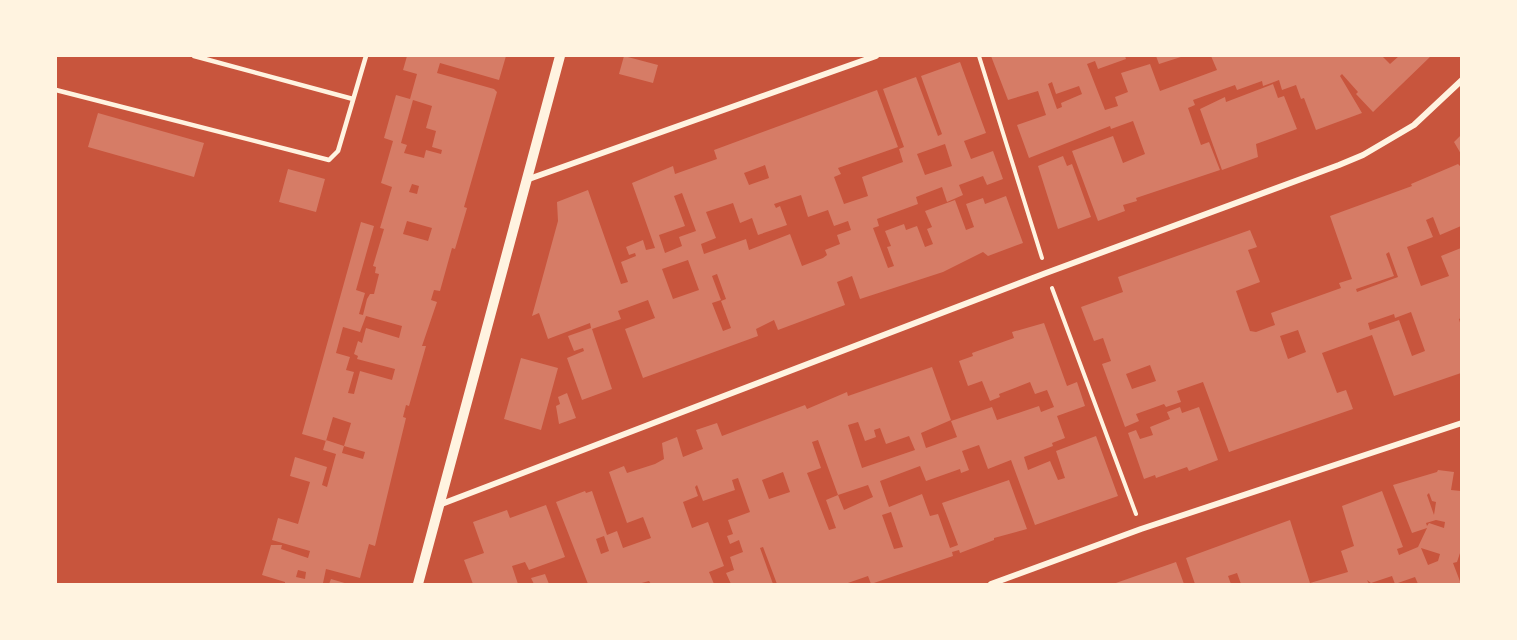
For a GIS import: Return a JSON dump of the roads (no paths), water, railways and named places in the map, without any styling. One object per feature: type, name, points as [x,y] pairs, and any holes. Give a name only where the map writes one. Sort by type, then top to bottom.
[{"type":"street","points":[[417,585],[560,56]]},
{"type":"street","points":[[526,180],[876,56]]},
{"type":"street","points":[[439,506],[1046,273],[1363,155],[1414,125],[1461,80]]},
{"type":"street","points":[[991,585],[1141,529],[1461,423]]},
{"type":"lane","points":[[194,56],[353,99]]},
{"type":"lane","points":[[56,90],[322,160],[335,157],[338,151],[366,56]]}]
